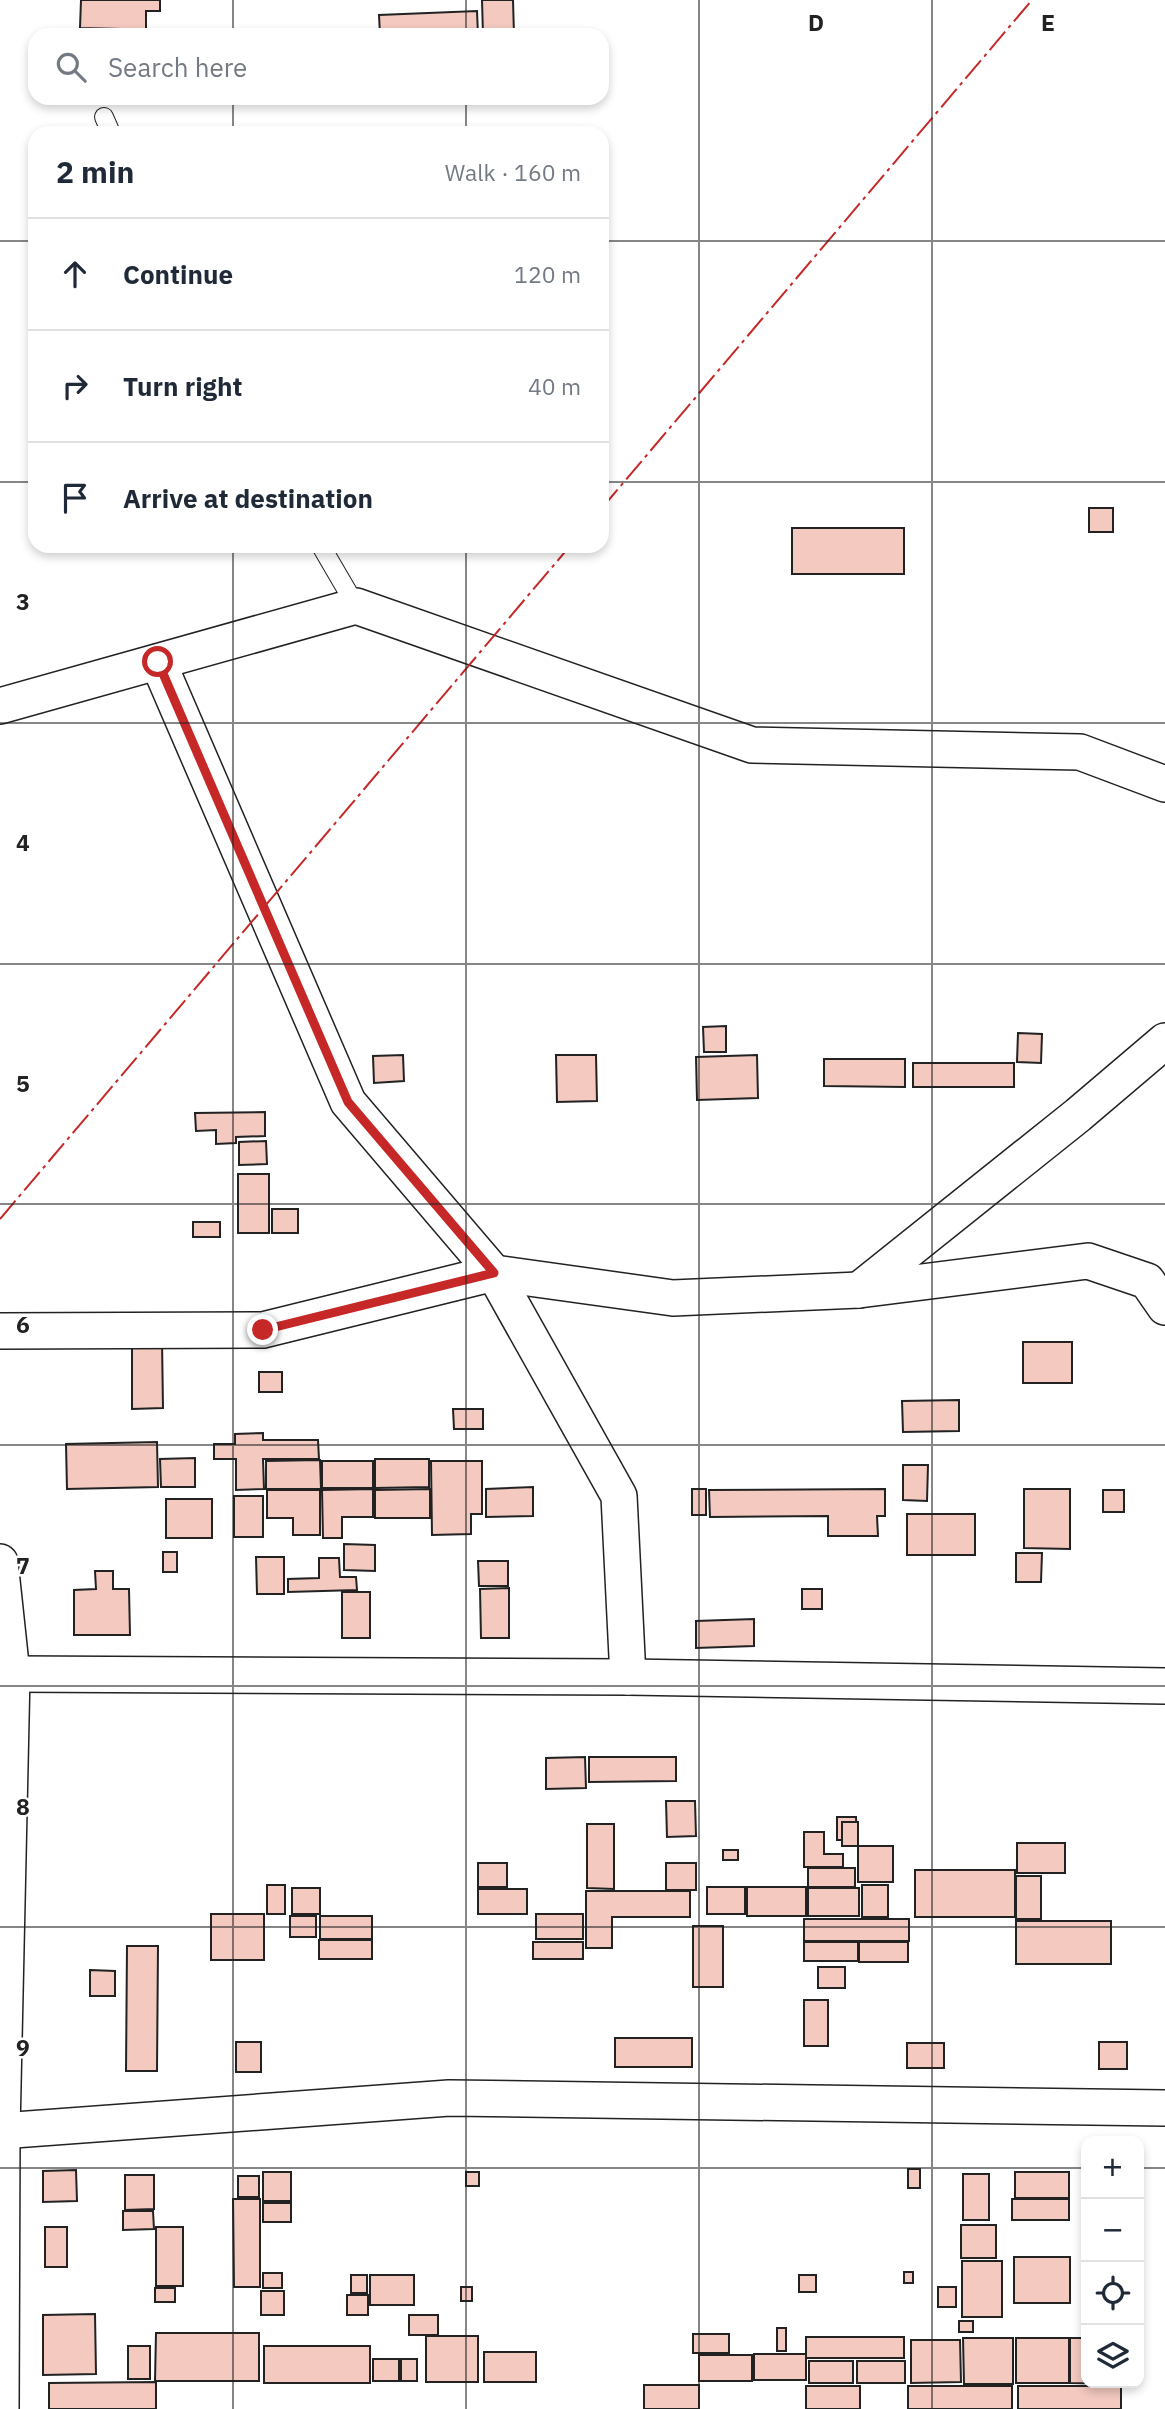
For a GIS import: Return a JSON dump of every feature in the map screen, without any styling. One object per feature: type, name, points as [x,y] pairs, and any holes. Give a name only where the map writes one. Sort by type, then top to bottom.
[{"type":"street","points":[[0,706],[356,606],[752,745],[1080,752],[1165,784]]},
{"type":"street","points":[[158,662],[348,1102],[494,1273],[619,1496],[628,1678]]},
{"type":"street","points":[[859,1290],[1078,1115],[1165,1041]]},
{"type":"street","points":[[0,1331],[263,1330],[494,1273],[673,1298],[859,1290],[1087,1261],[1147,1281],[1165,1307]]},
{"type":"street","points":[[0,1562],[12,1674],[1,2131],[1,2409]]},
{"type":"street","points":[[12,1674],[628,1678],[1165,1686]]},
{"type":"street","points":[[1,2131],[449,2098],[1165,2108]]},
{"type":"lane","points":[[325,553],[356,606]]},
{"type":"building","points":[[81,0],[160,0],[160,11],[146,11],[146,28],[80,28]]},
{"type":"building","points":[[482,0],[513,0],[514,28],[483,28]]},
{"type":"building","points":[[477,11],[478,28],[380,28],[379,15]]},
{"type":"building","points":[[1089,508],[1113,508],[1113,532],[1089,532]]},
{"type":"building","points":[[792,528],[904,528],[904,574],[792,574]]},
{"type":"building","points":[[726,1026],[726,1052],[704,1052],[703,1027]]},
{"type":"building","points":[[1018,1033],[1042,1034],[1041,1063],[1017,1062]]},
{"type":"building","points":[[403,1055],[404,1081],[374,1083],[373,1056]]},
{"type":"building","points":[[556,1055],[596,1055],[597,1101],[557,1102]]},
{"type":"building","points":[[757,1055],[758,1098],[697,1100],[696,1057]]},
{"type":"building","points":[[824,1059],[905,1059],[905,1087],[824,1086]]},
{"type":"building","points":[[913,1063],[1014,1063],[1014,1087],[913,1087]]},
{"type":"building","points":[[265,1112],[265,1136],[236,1137],[236,1143],[216,1144],[216,1130],[196,1131],[195,1113]]},
{"type":"building","points":[[266,1141],[267,1164],[239,1165],[239,1142]]},
{"type":"building","points":[[238,1174],[269,1174],[269,1233],[238,1233]]},
{"type":"building","points":[[272,1209],[298,1209],[298,1233],[272,1233]]},
{"type":"building","points":[[193,1222],[220,1222],[220,1237],[193,1237]]},
{"type":"building","points":[[132,1340],[162,1340],[163,1408],[132,1409]]},
{"type":"building","points":[[1023,1342],[1072,1342],[1072,1383],[1023,1383]]},
{"type":"building","points":[[259,1372],[282,1372],[282,1392],[259,1392]]},
{"type":"building","points":[[959,1400],[959,1431],[903,1432],[902,1401]]},
{"type":"building","points":[[453,1409],[483,1409],[483,1429],[454,1429]]},
{"type":"building","points":[[263,1433],[263,1440],[318,1440],[319,1459],[263,1459],[264,1489],[236,1490],[236,1459],[214,1459],[214,1444],[235,1444],[235,1434]]},
{"type":"building","points":[[157,1442],[158,1487],[67,1489],[66,1444]]},
{"type":"building","points":[[195,1458],[195,1487],[161,1487],[160,1459]]},
{"type":"building","points":[[375,1459],[429,1459],[429,1487],[375,1488]]},
{"type":"building","points":[[320,1460],[321,1489],[266,1489],[266,1461]]},
{"type":"building","points":[[322,1461],[373,1461],[373,1488],[322,1488]]},
{"type":"building","points":[[431,1461],[482,1461],[482,1514],[471,1514],[471,1534],[432,1535]]},
{"type":"building","points":[[903,1465],[928,1465],[927,1501],[903,1500]]},
{"type":"building","points":[[533,1487],[533,1516],[486,1517],[486,1489]]},
{"type":"building","points":[[373,1489],[373,1517],[342,1517],[342,1538],[323,1538],[322,1490]]},
{"type":"building","points":[[430,1489],[430,1518],[375,1518],[375,1490]]},
{"type":"building","points":[[692,1489],[706,1489],[706,1515],[692,1515]]},
{"type":"building","points":[[885,1489],[885,1516],[877,1516],[878,1536],[828,1536],[828,1516],[710,1517],[709,1490]]},
{"type":"building","points":[[1024,1489],[1070,1489],[1070,1549],[1024,1548]]},
{"type":"building","points":[[267,1490],[320,1490],[320,1535],[293,1535],[293,1518],[267,1518]]},
{"type":"building","points":[[1103,1490],[1124,1490],[1124,1512],[1103,1512]]},
{"type":"building","points":[[234,1496],[263,1496],[263,1537],[234,1537]]},
{"type":"building","points":[[166,1499],[212,1499],[212,1538],[166,1538]]},
{"type":"building","points":[[907,1514],[975,1514],[975,1555],[907,1555]]},
{"type":"building","points":[[344,1544],[375,1545],[375,1571],[344,1570]]},
{"type":"building","points":[[163,1552],[177,1552],[177,1572],[163,1572]]},
{"type":"building","points":[[1016,1553],[1042,1553],[1041,1582],[1016,1582]]},
{"type":"building","points":[[256,1557],[284,1557],[284,1594],[257,1594]]},
{"type":"building","points":[[319,1558],[339,1558],[340,1577],[356,1577],[357,1590],[288,1592],[288,1579],[319,1578]]},
{"type":"building","points":[[478,1561],[508,1561],[508,1586],[479,1586]]},
{"type":"building","points":[[95,1571],[113,1571],[113,1589],[129,1589],[130,1635],[74,1635],[74,1590],[96,1589]]},
{"type":"building","points":[[509,1588],[509,1638],[481,1638],[480,1589]]},
{"type":"building","points":[[802,1589],[822,1589],[822,1609],[802,1609]]},
{"type":"building","points":[[342,1592],[370,1592],[370,1638],[342,1638]]},
{"type":"building","points":[[754,1619],[754,1646],[696,1648],[696,1621]]},
{"type":"building","points":[[585,1757],[586,1788],[546,1789],[546,1758]]},
{"type":"building","points":[[589,1757],[676,1757],[676,1781],[589,1782]]},
{"type":"building","points":[[666,1801],[695,1801],[696,1836],[667,1837]]},
{"type":"building","points":[[837,1817],[856,1817],[857,1840],[837,1840]]},
{"type":"building","points":[[842,1822],[858,1822],[858,1846],[842,1846]]},
{"type":"building","points":[[587,1824],[614,1824],[614,1889],[587,1888]]},
{"type":"building","points":[[804,1832],[824,1832],[824,1854],[843,1854],[843,1867],[804,1867]]},
{"type":"building","points":[[1017,1843],[1065,1843],[1065,1873],[1017,1873]]},
{"type":"building","points":[[858,1846],[893,1846],[893,1882],[858,1882]]},
{"type":"building","points":[[723,1850],[738,1850],[738,1860],[723,1860]]},
{"type":"building","points":[[478,1863],[507,1863],[507,1887],[478,1887]]},
{"type":"building","points":[[666,1863],[696,1863],[696,1890],[666,1890]]},
{"type":"building","points":[[808,1868],[855,1868],[855,1887],[808,1887]]},
{"type":"building","points":[[915,1870],[1015,1870],[1015,1917],[915,1917]]},
{"type":"building","points":[[1016,1876],[1041,1876],[1041,1919],[1016,1919]]},
{"type":"building","points":[[267,1885],[285,1885],[285,1914],[267,1914]]},
{"type":"building","points":[[862,1885],[888,1885],[888,1917],[862,1917]]},
{"type":"building","points":[[707,1887],[745,1887],[745,1914],[707,1914]]},
{"type":"building","points":[[747,1887],[806,1887],[806,1916],[747,1916]]},
{"type":"building","points":[[292,1888],[320,1888],[320,1914],[292,1914]]},
{"type":"building","points":[[808,1888],[859,1888],[859,1916],[808,1916]]},
{"type":"building","points":[[478,1889],[527,1889],[527,1914],[478,1914]]},
{"type":"building","points":[[586,1891],[690,1891],[690,1917],[612,1917],[612,1948],[586,1948]]},
{"type":"building","points":[[211,1914],[264,1914],[264,1960],[211,1960]]},
{"type":"building","points":[[536,1914],[583,1914],[583,1939],[536,1939]]},
{"type":"building","points":[[290,1916],[316,1916],[316,1937],[290,1937]]},
{"type":"building","points":[[320,1916],[372,1916],[372,1939],[320,1939]]},
{"type":"building","points":[[804,1919],[909,1919],[909,1941],[804,1941]]},
{"type":"building","points":[[1016,1921],[1111,1921],[1111,1964],[1016,1964]]},
{"type":"building","points":[[693,1926],[723,1926],[723,1987],[693,1987]]},
{"type":"building","points":[[319,1940],[372,1940],[372,1959],[319,1959]]},
{"type":"building","points":[[533,1942],[583,1942],[583,1959],[533,1959]]},
{"type":"building","points":[[804,1942],[858,1942],[858,1961],[804,1961]]},
{"type":"building","points":[[859,1942],[908,1942],[908,1962],[859,1962]]},
{"type":"building","points":[[127,1946],[158,1946],[157,2071],[126,2071]]},
{"type":"building","points":[[818,1967],[845,1967],[845,1988],[818,1988]]},
{"type":"building","points":[[90,1970],[115,1971],[115,1996],[90,1996]]},
{"type":"building","points":[[804,2000],[828,2000],[828,2046],[804,2046]]},
{"type":"building","points":[[615,2038],[692,2038],[692,2067],[615,2067]]},
{"type":"building","points":[[236,2042],[261,2042],[261,2072],[236,2072]]},
{"type":"building","points":[[1099,2042],[1127,2042],[1127,2069],[1099,2069]]},
{"type":"building","points":[[907,2043],[944,2043],[944,2068],[907,2068]]},
{"type":"building","points":[[908,2169],[920,2169],[920,2188],[908,2188]]},
{"type":"building","points":[[76,2170],[77,2201],[43,2202],[43,2171]]},
{"type":"building","points":[[263,2172],[291,2172],[291,2201],[263,2201]]},
{"type":"building","points":[[466,2172],[479,2172],[479,2186],[466,2186]]},
{"type":"building","points":[[1015,2172],[1069,2172],[1069,2198],[1015,2198]]},
{"type":"building","points":[[963,2174],[989,2174],[989,2220],[963,2220]]},
{"type":"building","points":[[125,2175],[154,2175],[154,2209],[125,2210]]},
{"type":"building","points":[[238,2176],[259,2176],[259,2197],[238,2197]]},
{"type":"building","points":[[233,2199],[260,2199],[260,2287],[234,2287]]},
{"type":"building","points":[[1012,2199],[1069,2199],[1069,2220],[1012,2220]]},
{"type":"building","points":[[263,2203],[291,2203],[291,2222],[263,2222]]},
{"type":"building","points":[[123,2211],[153,2211],[154,2229],[123,2230]]},
{"type":"building","points":[[961,2225],[996,2225],[996,2258],[961,2258]]},
{"type":"building","points":[[45,2227],[67,2227],[67,2267],[45,2267]]},
{"type":"building","points":[[156,2227],[183,2227],[183,2286],[156,2286]]},
{"type":"building","points":[[1014,2257],[1070,2257],[1070,2303],[1014,2303]]},
{"type":"building","points":[[962,2261],[1002,2261],[1002,2317],[962,2317]]},
{"type":"building","points":[[904,2272],[913,2272],[913,2283],[904,2283]]},
{"type":"building","points":[[263,2273],[282,2273],[282,2288],[263,2288]]},
{"type":"building","points":[[351,2275],[367,2275],[367,2293],[351,2293]]},
{"type":"building","points":[[370,2275],[414,2275],[414,2305],[370,2305]]},
{"type":"building","points":[[799,2275],[816,2275],[816,2292],[799,2292]]},
{"type":"building","points":[[461,2287],[472,2287],[472,2301],[461,2301]]},
{"type":"building","points":[[938,2287],[956,2287],[956,2307],[938,2307]]},
{"type":"building","points":[[155,2288],[175,2288],[175,2302],[155,2302]]},
{"type":"building","points":[[261,2291],[284,2291],[284,2315],[261,2315]]},
{"type":"building","points":[[347,2295],[368,2295],[368,2315],[347,2315]]},
{"type":"building","points":[[95,2314],[96,2374],[43,2375],[43,2315]]},
{"type":"building","points":[[409,2315],[438,2315],[438,2335],[409,2335]]},
{"type":"building","points":[[959,2321],[973,2321],[973,2332],[959,2332]]},
{"type":"building","points":[[777,2328],[786,2328],[786,2351],[777,2351]]},
{"type":"building","points":[[156,2333],[259,2333],[259,2381],[155,2381]]},
{"type":"building","points":[[693,2334],[729,2334],[729,2353],[693,2353]]},
{"type":"building","points":[[426,2336],[478,2336],[478,2382],[426,2382]]},
{"type":"building","points":[[806,2337],[904,2337],[904,2358],[806,2358]]},
{"type":"building","points":[[963,2338],[1013,2338],[1013,2384],[964,2384]]},
{"type":"building","points":[[1016,2338],[1069,2338],[1069,2383],[1016,2383]]},
{"type":"building","points":[[1070,2338],[1081,2338],[1081,2383],[1070,2383]]},
{"type":"building","points":[[911,2340],[960,2340],[961,2382],[911,2383]]},
{"type":"building","points":[[128,2346],[150,2346],[150,2379],[128,2379]]},
{"type":"building","points":[[264,2346],[370,2346],[370,2383],[264,2383]]},
{"type":"building","points":[[484,2352],[536,2352],[536,2382],[484,2382]]},
{"type":"building","points":[[754,2354],[806,2354],[806,2380],[754,2380]]},
{"type":"building","points":[[699,2355],[752,2355],[752,2381],[699,2381]]},
{"type":"building","points":[[373,2359],[399,2359],[399,2381],[373,2381]]},
{"type":"building","points":[[401,2359],[417,2359],[417,2381],[401,2381]]},
{"type":"building","points":[[809,2361],[853,2361],[853,2383],[809,2383]]},
{"type":"building","points":[[857,2361],[905,2361],[905,2383],[857,2383]]},
{"type":"building","points":[[156,2382],[156,2409],[49,2409],[49,2383]]},
{"type":"building","points":[[644,2385],[699,2385],[699,2409],[644,2409]]},
{"type":"building","points":[[806,2386],[860,2386],[860,2409],[806,2409]]},
{"type":"building","points":[[908,2386],[1012,2386],[1012,2409],[908,2409]]},
{"type":"building","points":[[1018,2386],[1121,2388],[1121,2409],[1018,2409]]},
{"type":"power","points":[[609,500],[1032,0]]},
{"type":"power","points":[[0,1219],[564,553]]},
{"type":"route","points":[[158,662],[348,1102],[494,1273],[263,1330]]}]
